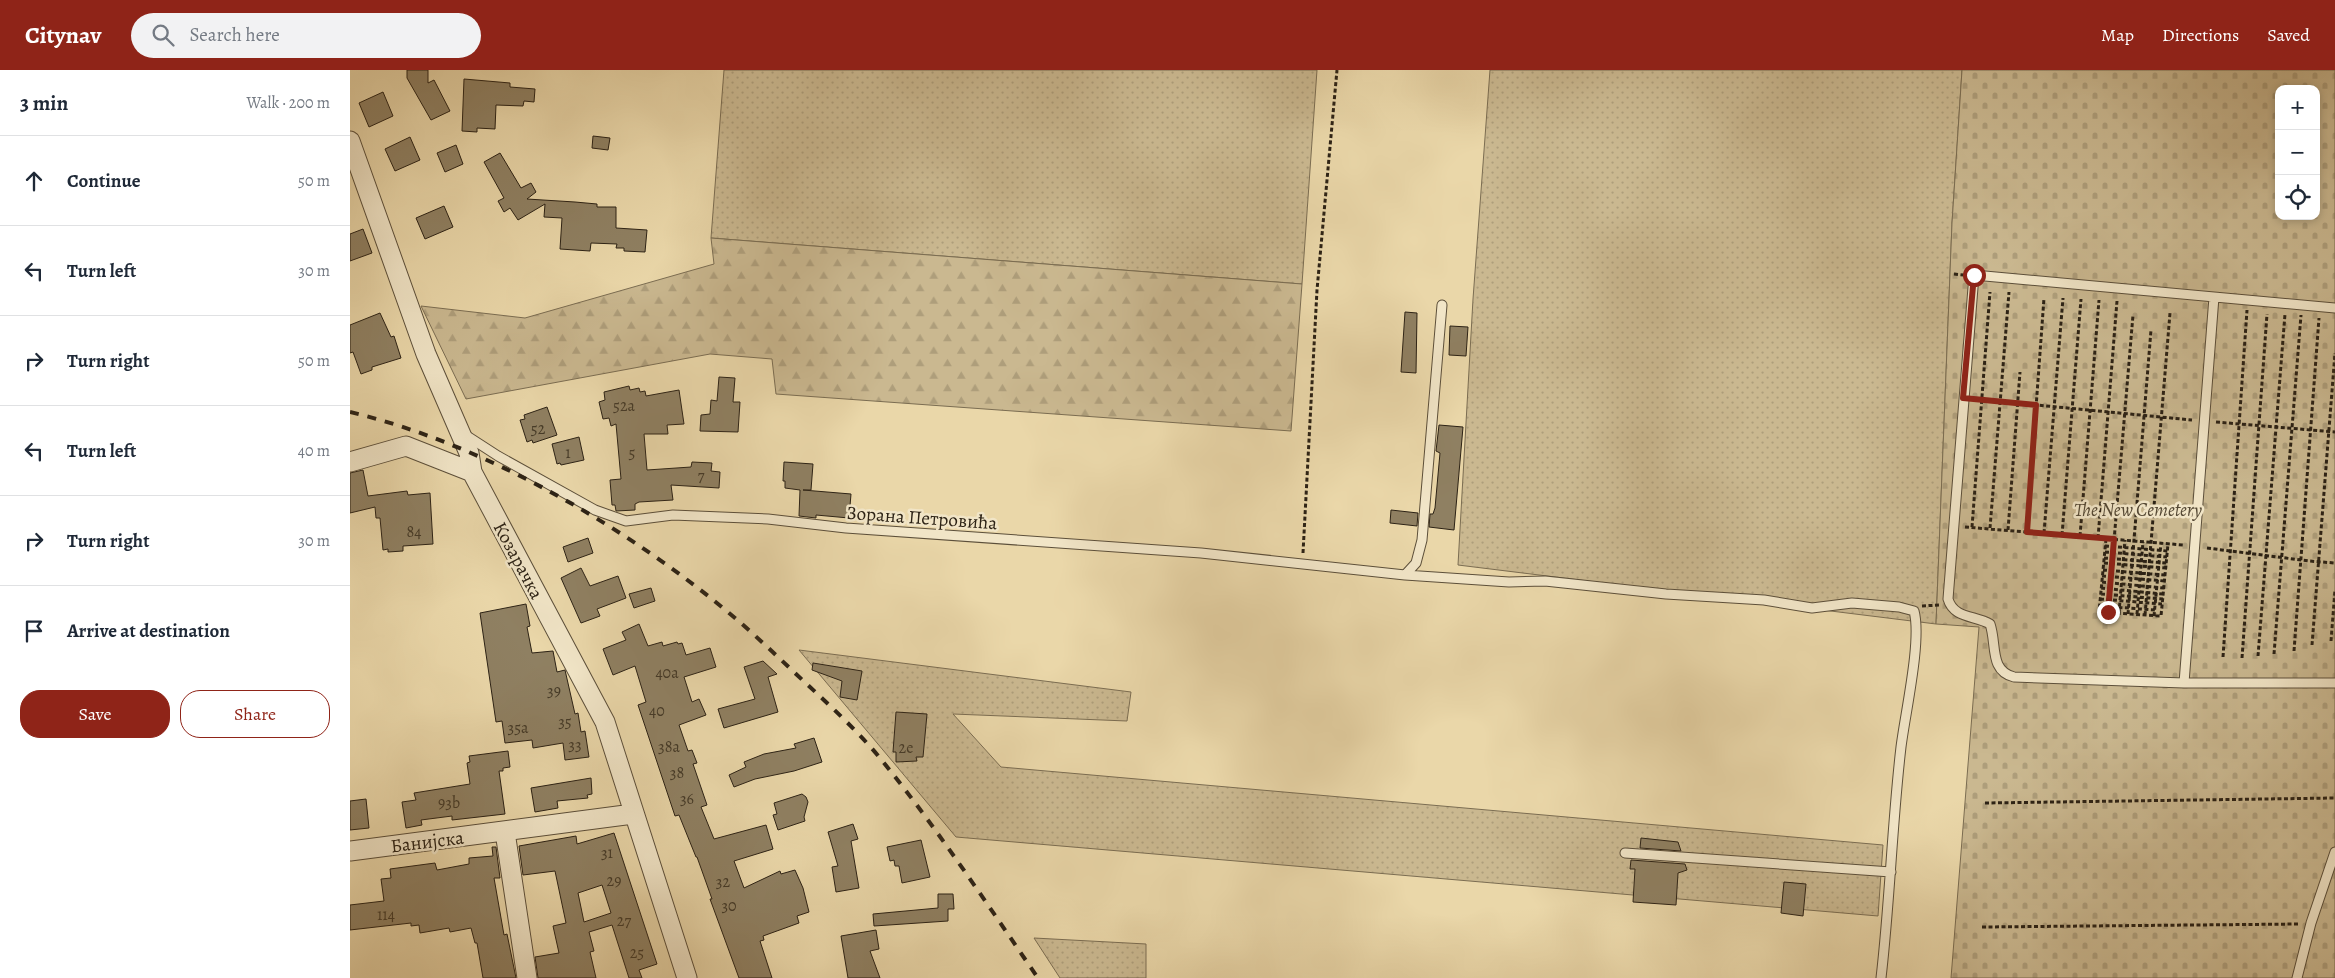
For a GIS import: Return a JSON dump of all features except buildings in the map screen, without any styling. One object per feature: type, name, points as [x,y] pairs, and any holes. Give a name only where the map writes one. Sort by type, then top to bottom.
[{"type":"street","name":"Козарачка","points":[[350,141],[426,354],[469,453],[472,472],[605,722],[687,978]]},
{"type":"street","points":[[350,462],[406,446],[472,472]]},
{"type":"street","name":"Банијска","points":[[350,851],[633,814]]},
{"type":"street","points":[[505,832],[527,978]]},
{"type":"lane","points":[[2335,308],[1974,275],[1948,600],[1956,612],[1990,624],[1999,670],[2005,675],[2014,677],[2184,683],[2335,683]]},
{"type":"lane","points":[[2184,683],[2214,297]]},
{"type":"lane","points":[[1405,574],[1416,563],[1422,540],[1442,305]]},
{"type":"lane","name":"Зорана Петровића","points":[[460,431],[498,456],[594,510],[626,520],[674,515],[768,519],[846,528],[1129,547],[1405,574],[1509,582],[1554,582],[1666,594],[1764,600],[1812,608],[1852,603],[1899,607],[1914,611],[1916,619],[1901,749],[1891,872]]},
{"type":"lane","points":[[2297,978],[2311,924],[2335,852]]},
{"type":"lane","points":[[1625,853],[1891,872],[1881,978]]},
{"type":"path","points":[[1303,563],[1317,290],[1337,70]]},
{"type":"path","points":[[1972,527],[1990,292]]},
{"type":"path","points":[[1990,528],[2009,292]]},
{"type":"path","points":[[2027,532],[2044,298]]},
{"type":"path","points":[[2044,533],[2063,298]]},
{"type":"path","points":[[2062,535],[2081,299]]},
{"type":"path","points":[[2080,536],[2099,300]]},
{"type":"path","points":[[2098,538],[2117,301]]},
{"type":"path","points":[[2223,657],[2247,309]]},
{"type":"path","points":[[2274,654],[2301,312]]},
{"type":"path","points":[[2145,615],[2170,313]]},
{"type":"path","points":[[2242,658],[2267,314]]},
{"type":"path","points":[[2258,656],[2285,314]]},
{"type":"path","points":[[2108,612],[2133,315]]},
{"type":"path","points":[[2294,651],[2319,315]]},
{"type":"path","points":[[2128,614],[2151,330]]},
{"type":"path","points":[[2312,645],[2335,352]]},
{"type":"path","points":[[2008,530],[2020,372]]},
{"type":"path","points":[[1963,398],[2335,432]]},
{"type":"path","points":[[1953,526],[2195,546],[2282,558],[2335,562]]},
{"type":"path","points":[[2106,538],[2099,612],[2161,616],[2168,544]]},
{"type":"path","points":[[2119,613],[2125,540]]},
{"type":"path","points":[[2137,614],[2143,542]]},
{"type":"path","points":[[2154,616],[2161,543]]},
{"type":"path","points":[[2105,546],[2168,551]]},
{"type":"path","points":[[2104,552],[2167,557]]},
{"type":"path","points":[[2104,558],[2166,563]]},
{"type":"path","points":[[2104,563],[2166,568]]},
{"type":"path","points":[[2103,570],[2165,575]]},
{"type":"path","points":[[2102,576],[2165,582]]},
{"type":"path","points":[[2102,582],[2164,588]]},
{"type":"path","points":[[2101,588],[2163,594]]},
{"type":"path","points":[[2331,640],[2335,590]]},
{"type":"path","points":[[2101,594],[2163,600]]},
{"type":"path","points":[[2100,600],[2162,604]]},
{"type":"path","points":[[2099,606],[2161,611]]},
{"type":"path","points":[[1984,803],[2335,798]]},
{"type":"path","points":[[1982,927],[2311,924]]},
{"type":"green space","points":[[724,70],[1317,70],[1302,284],[711,238]]},
{"type":"green space","points":[[1490,70],[1962,70],[1952,223],[1936,624],[1458,565],[1473,299]]},
{"type":"green space","name":"The New Cemetery","points":[[1962,70],[2335,70],[2335,978],[1951,978],[1979,627],[1936,624],[1952,223]]},
{"type":"green space","points":[[711,238],[1302,284],[1291,431],[776,394],[772,359],[710,354],[466,399],[421,306],[525,318],[714,264]]},
{"type":"green space","points":[[799,650],[1131,692],[1127,721],[953,714],[1001,767],[1883,845],[1878,916],[956,837]]},
{"type":"green space","points":[[1034,938],[1146,944],[1146,978],[1060,978]]},
{"type":"railway","points":[[350,412],[401,426],[452,445],[554,494],[603,522],[650,553],[735,618],[840,715],[880,758],[942,839],[1038,978]]},
{"type":"route","points":[[1974,275],[1963,398],[2036,405],[2027,532],[2114,539],[2108,612]]}]
